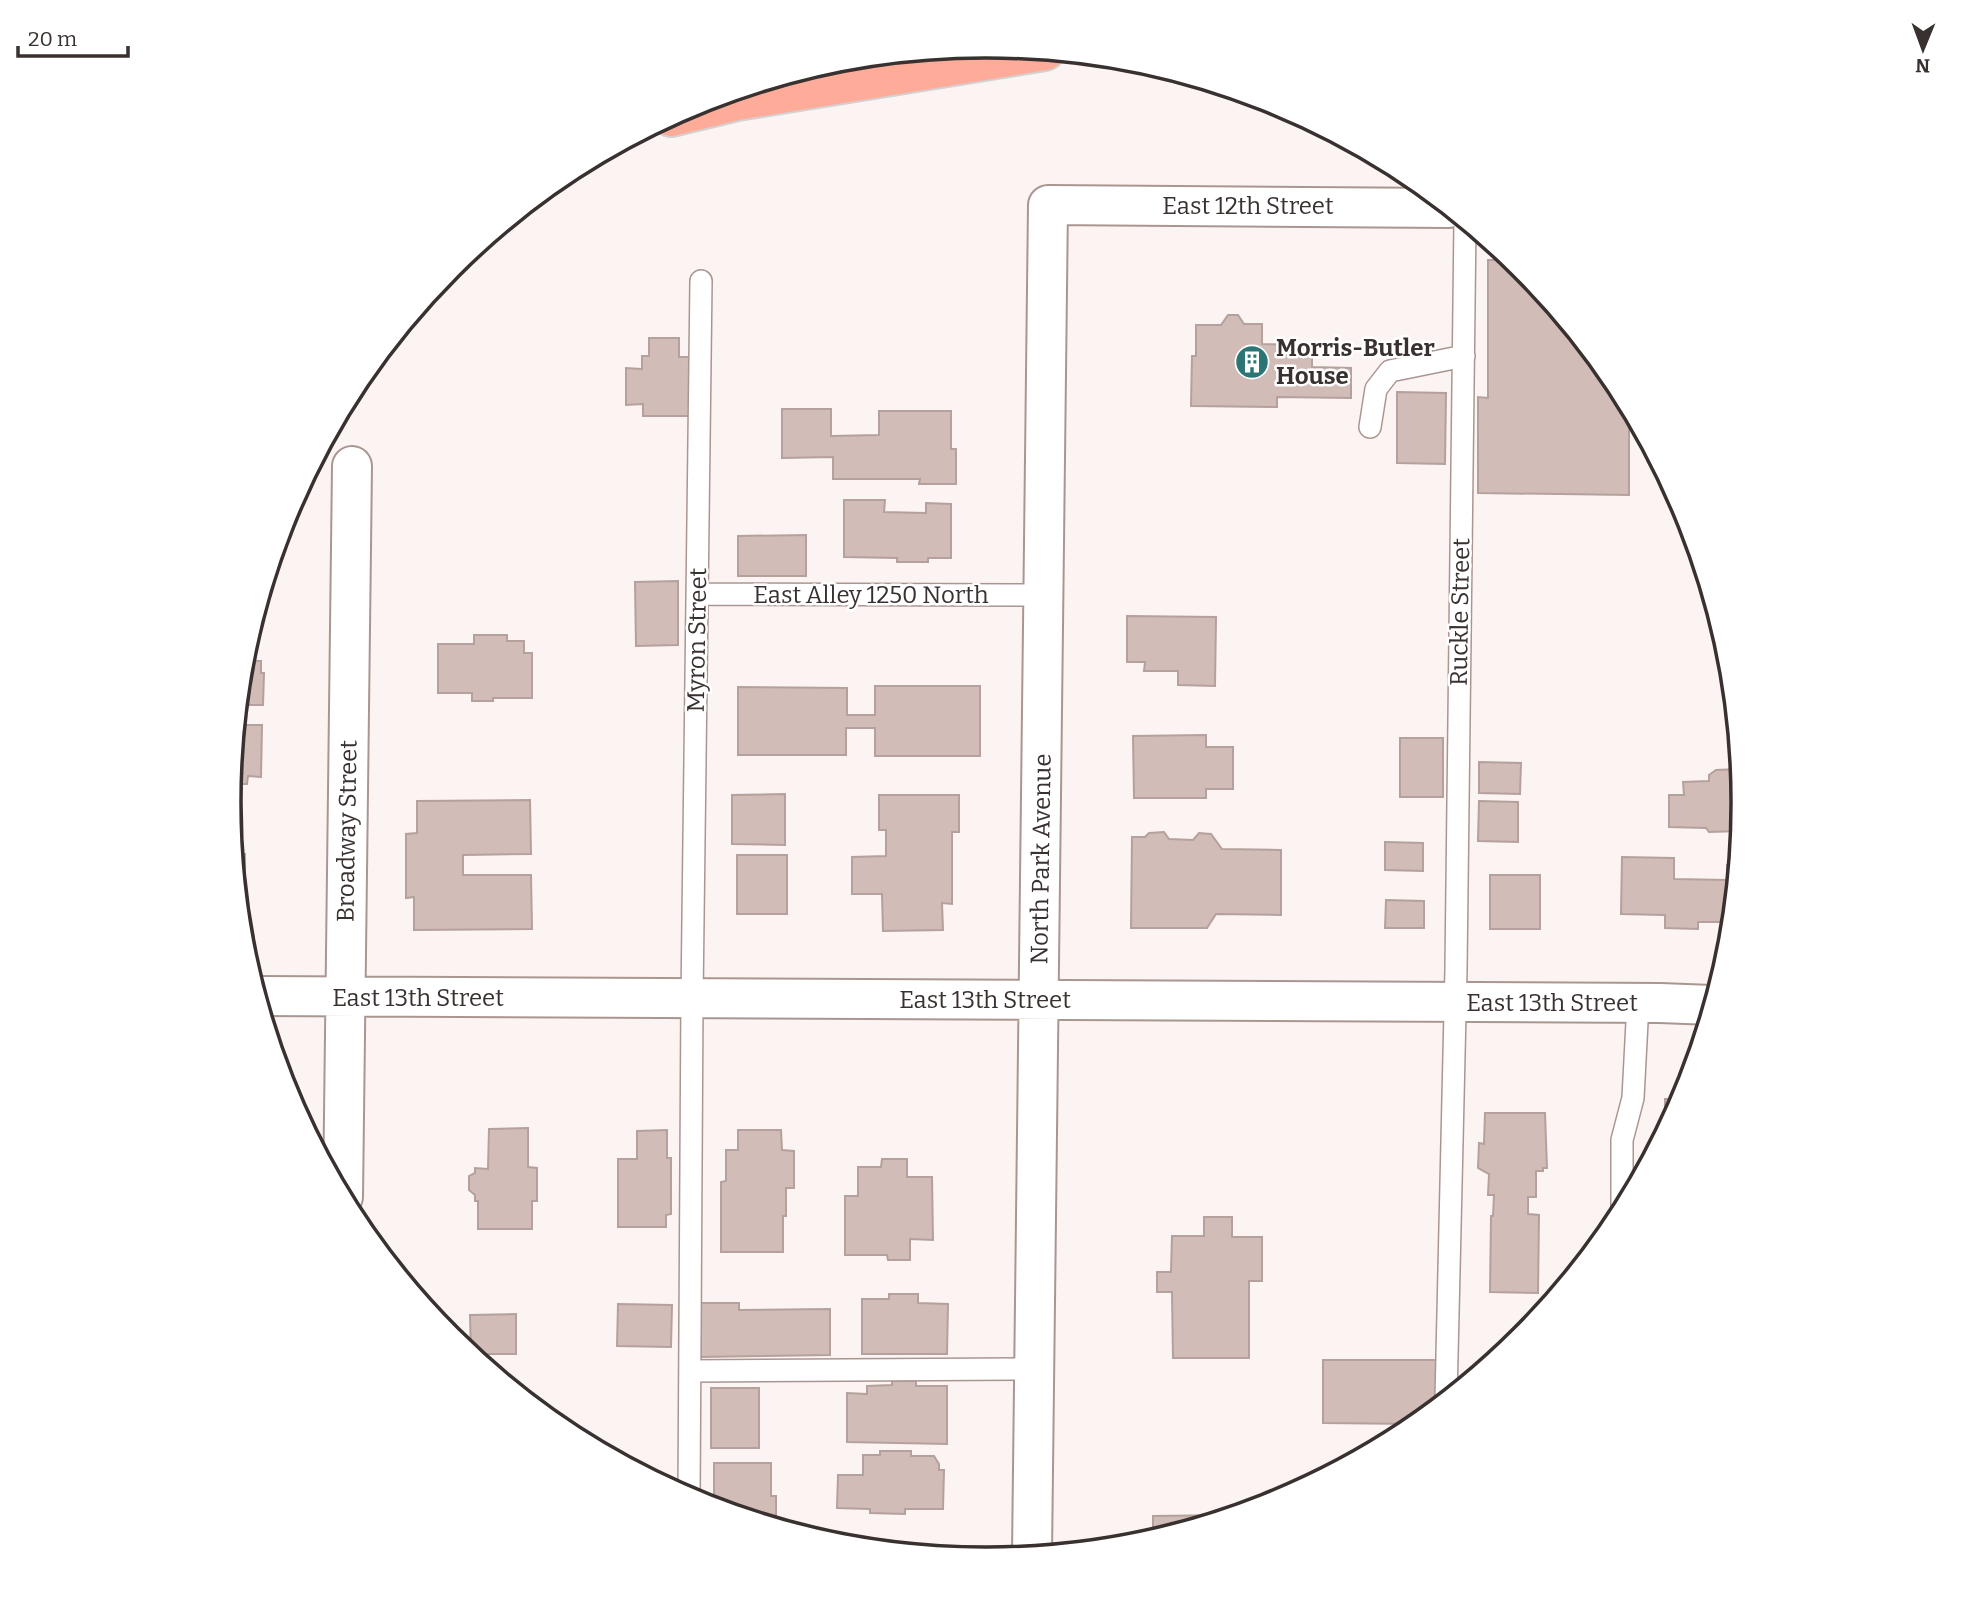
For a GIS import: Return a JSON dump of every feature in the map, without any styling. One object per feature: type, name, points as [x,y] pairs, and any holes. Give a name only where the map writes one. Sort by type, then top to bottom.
[{"type":"highway","points":[[735,102],[1000,58]]},
{"type":"street","name":"East 12th Street","points":[[1048,205],[1433,208]]},
{"type":"street","name":"North Park Avenue","points":[[1032,1546],[1048,205]]},
{"type":"street","name":"Broadway Street","points":[[343,1178],[352,466]]},
{"type":"street","name":"East 13th Street","points":[[267,996],[1702,1005]]},
{"type":"lane","name":"Ruckle Street","points":[[1446,1387],[1455,1003],[1465,233]]},
{"type":"lane","name":"Myron Street","points":[[689,1485],[701,281]]},
{"type":"lane","points":[[1370,427],[1376,389],[1390,371],[1464,356]]},
{"type":"lane","name":"East Alley 1250 North","points":[[697,594],[1044,595]]},
{"type":"lane","points":[[1622,1189],[1622,1140],[1633,1098],[1638,1003]]},
{"type":"lane","points":[[690,1371],[1034,1369]]},
{"type":"building","points":[[1488,260],[1496,260],[1546,311],[1577,349],[1629,427],[1629,495],[1478,493],[1478,397],[1488,398]]},
{"type":"building","name":"Morris-Butler House","points":[[1228,315],[1238,315],[1244,324],[1262,324],[1262,344],[1312,345],[1312,367],[1351,368],[1351,398],[1277,397],[1277,407],[1191,406],[1196,325],[1221,325]]},
{"type":"building","points":[[649,338],[679,338],[679,357],[690,357],[690,416],[643,416],[643,404],[626,405],[626,368],[642,369],[642,356],[649,356]]},
{"type":"building","points":[[1397,392],[1446,393],[1445,464],[1397,463]]},
{"type":"building","points":[[782,409],[831,409],[831,436],[879,435],[879,411],[951,411],[951,449],[956,449],[956,484],[919,484],[920,479],[833,479],[833,457],[782,458]]},
{"type":"building","points":[[844,500],[885,500],[884,512],[926,513],[926,503],[951,504],[951,558],[928,558],[928,562],[897,562],[897,558],[844,557]]},
{"type":"building","points":[[806,535],[806,576],[738,576],[738,536]]},
{"type":"building","points":[[678,581],[678,645],[636,646],[635,582]]},
{"type":"building","points":[[1127,616],[1216,617],[1215,686],[1178,685],[1178,671],[1144,671],[1145,662],[1127,662]]},
{"type":"building","points":[[474,635],[507,635],[507,641],[524,641],[524,653],[532,653],[532,698],[472,701],[472,693],[438,693],[438,644],[474,644]]},
{"type":"building","points":[[255,661],[261,661],[261,673],[264,673],[263,705],[248,705]]},
{"type":"building","points":[[875,686],[980,686],[980,756],[875,756],[875,728],[846,728],[846,755],[738,755],[738,687],[847,688],[847,715],[875,715]]},
{"type":"building","points":[[246,725],[262,725],[261,777],[248,776],[247,784],[242,784]]},
{"type":"building","points":[[1206,735],[1206,747],[1233,747],[1233,789],[1206,789],[1206,798],[1134,798],[1133,736]]},
{"type":"building","points":[[1400,738],[1443,738],[1443,797],[1400,797]]},
{"type":"building","points":[[1479,762],[1521,763],[1520,794],[1479,793]]},
{"type":"building","points":[[1730,769],[1730,831],[1709,832],[1706,828],[1669,827],[1669,795],[1684,795],[1683,782],[1709,781],[1709,775],[1716,770]]},
{"type":"building","points":[[785,794],[785,845],[732,844],[732,795]]},
{"type":"building","points":[[879,795],[959,795],[959,832],[952,832],[952,904],[942,903],[943,930],[883,931],[882,894],[852,894],[852,857],[886,856],[886,830],[879,830]]},
{"type":"building","points":[[530,800],[531,854],[463,855],[463,875],[531,875],[532,929],[414,930],[414,897],[406,898],[406,834],[417,833],[417,801]]},
{"type":"building","points":[[1479,801],[1518,802],[1518,842],[1478,841]]},
{"type":"building","points":[[1164,832],[1169,839],[1193,840],[1199,833],[1211,834],[1222,849],[1281,850],[1281,915],[1216,914],[1207,928],[1131,928],[1132,837]]},
{"type":"building","points":[[1385,842],[1423,843],[1423,871],[1385,870]]},
{"type":"building","points":[[737,855],[787,855],[787,914],[737,914]]},
{"type":"building","points":[[1622,857],[1674,858],[1674,879],[1726,880],[1720,922],[1698,922],[1698,929],[1665,928],[1665,915],[1621,914]]},
{"type":"building","points":[[1490,875],[1540,875],[1540,929],[1490,929]]},
{"type":"building","points":[[1386,900],[1424,901],[1424,928],[1385,928]]},
{"type":"building","points":[[1485,1113],[1545,1113],[1547,1168],[1536,1171],[1536,1197],[1528,1197],[1528,1214],[1539,1215],[1538,1293],[1490,1292],[1491,1216],[1494,1195],[1488,1195],[1489,1174],[1478,1168],[1479,1143],[1484,1144]]},
{"type":"building","points":[[528,1128],[528,1167],[537,1168],[537,1201],[532,1201],[532,1229],[478,1229],[478,1201],[475,1201],[475,1195],[469,1190],[469,1176],[475,1173],[475,1168],[488,1169],[489,1129]]},
{"type":"building","points":[[667,1130],[667,1158],[671,1158],[671,1214],[666,1215],[666,1227],[618,1227],[618,1159],[637,1159],[637,1131]]},
{"type":"building","points":[[738,1130],[781,1130],[782,1150],[794,1151],[794,1188],[786,1188],[783,1252],[721,1252],[721,1182],[726,1181],[726,1150],[738,1150]]},
{"type":"building","points":[[882,1159],[907,1159],[907,1177],[932,1177],[933,1240],[910,1239],[910,1260],[888,1260],[887,1255],[845,1255],[845,1196],[858,1196],[858,1167],[881,1167]]},
{"type":"building","points":[[1204,1217],[1232,1217],[1232,1237],[1262,1237],[1262,1281],[1249,1281],[1249,1358],[1173,1358],[1172,1292],[1157,1292],[1157,1272],[1171,1272],[1172,1236],[1204,1236]]},
{"type":"building","points":[[889,1294],[918,1294],[918,1303],[948,1304],[947,1354],[862,1354],[862,1299],[889,1299]]},
{"type":"building","points":[[699,1303],[739,1303],[739,1310],[830,1309],[830,1355],[700,1357]]},
{"type":"building","points":[[618,1304],[672,1305],[671,1347],[617,1346]]},
{"type":"building","points":[[516,1314],[516,1354],[486,1354],[471,1340],[470,1315]]},
{"type":"building","points":[[1323,1360],[1437,1360],[1437,1394],[1397,1424],[1323,1423]]},
{"type":"building","points":[[892,1381],[916,1381],[916,1386],[947,1386],[947,1444],[847,1442],[847,1393],[867,1394],[867,1386],[892,1385]]},
{"type":"building","points":[[711,1388],[759,1388],[759,1448],[711,1448]]},
{"type":"building","points":[[880,1451],[911,1451],[911,1456],[934,1456],[939,1470],[944,1470],[943,1509],[905,1509],[905,1514],[837,1508],[838,1475],[863,1475],[863,1455],[880,1455]]},
{"type":"building","points":[[714,1463],[771,1463],[771,1496],[776,1496],[776,1517],[714,1496]]},
{"type":"building","points":[[1201,1515],[1153,1528],[1153,1516]]},
{"type":"place","name":"Morris-Butler House","points":[[1252,362]]}]
